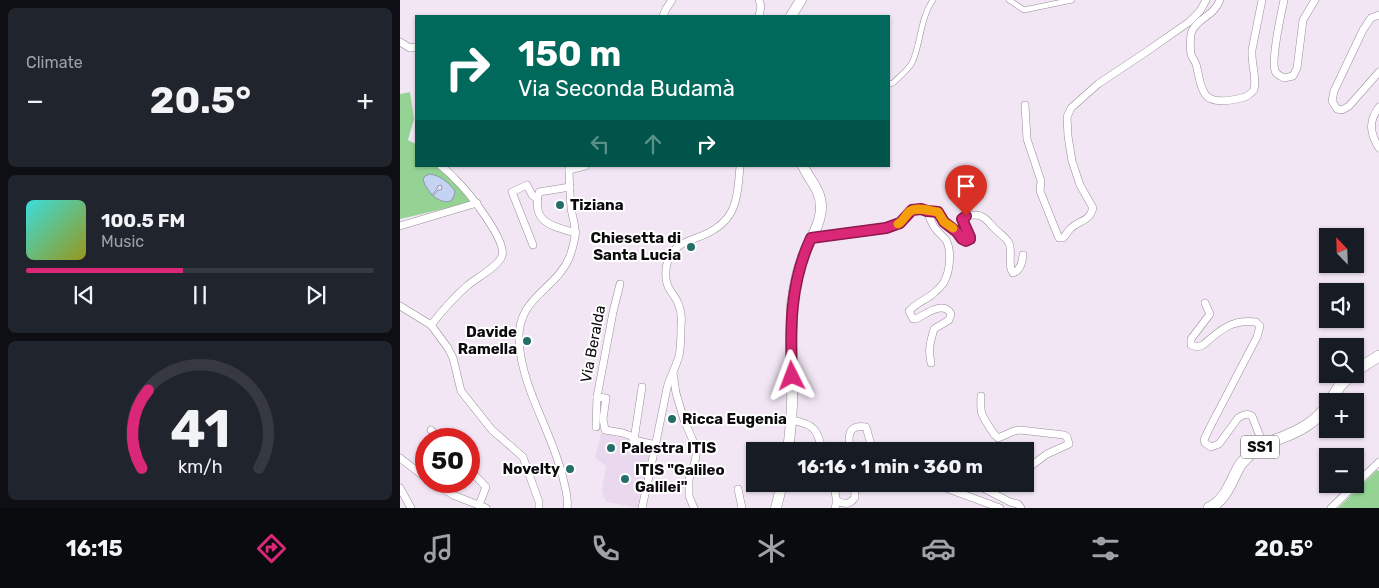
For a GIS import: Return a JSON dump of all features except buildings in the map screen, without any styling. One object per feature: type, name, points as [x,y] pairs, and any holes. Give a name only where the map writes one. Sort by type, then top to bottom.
[{"type":"main road","points":[[792,15],[801,0]]},
{"type":"main road","points":[[789,442],[792,420],[790,348],[792,301],[799,269],[818,224],[821,209],[819,194],[814,182],[804,167]]},
{"type":"main road","points":[[1364,365],[1379,356]]},
{"type":"main road","points":[[1336,393],[1344,383]]},
{"type":"main road","name":"SS1","points":[[1209,508],[1222,498],[1242,463],[1253,452],[1263,444],[1308,426],[1319,416]]},
{"type":"main road","points":[[776,508],[780,492]]},
{"type":"street","points":[[663,15],[672,0]]},
{"type":"street","points":[[759,0],[759,15]]},
{"type":"street","points":[[890,84],[912,64],[921,30],[933,0]]},
{"type":"street","points":[[1009,0],[1024,10],[1072,0]]},
{"type":"street","points":[[1025,105],[1027,139],[1041,181],[1040,191],[1058,236],[1063,238],[1072,227],[1085,220],[1093,208],[1080,185],[1072,161],[1067,118],[1072,108],[1098,84],[1189,22],[1200,12],[1206,0]]},
{"type":"street","points":[[1220,0],[1218,6],[1198,23],[1192,32],[1191,42],[1191,53],[1196,64],[1200,84],[1209,99],[1216,100],[1247,96],[1254,90],[1256,83],[1253,72],[1252,50],[1262,0]]},
{"type":"street","points":[[1284,0],[1274,58],[1274,69],[1277,74],[1284,78],[1293,76],[1298,68],[1304,20],[1315,0]]},
{"type":"street","points":[[1379,15],[1371,18],[1363,30],[1334,91],[1332,101],[1337,109],[1342,110],[1350,106],[1379,72]]},
{"type":"street","points":[[400,42],[410,48],[415,47]]},
{"type":"street","points":[[1379,107],[1373,115],[1371,129],[1379,148]]},
{"type":"street","points":[[431,325],[443,310],[468,286],[493,267],[502,257],[500,239],[477,203],[456,179],[442,167]]},
{"type":"street","points":[[642,508],[668,385],[679,355],[681,313],[667,282],[667,263],[679,245],[706,235],[721,225],[732,212],[735,207],[740,167]]},
{"type":"street","points":[[567,508],[559,461],[526,381],[519,340],[524,312],[560,272],[570,256],[576,233],[572,210],[569,168]]},
{"type":"street","points":[[533,245],[512,192],[528,186],[532,195],[537,199]]},
{"type":"street","points":[[570,187],[539,192],[537,205],[546,223],[576,233]]},
{"type":"street","points":[[400,226],[477,203]]},
{"type":"street","points":[[811,238],[886,228],[900,223],[912,210],[921,209],[938,212],[944,222],[966,241],[970,237],[962,219],[966,216],[978,214],[982,216],[1004,236],[1009,244],[1011,270],[1013,273],[1018,272],[1023,254]]},
{"type":"street","points":[[927,211],[933,226],[947,243],[949,269],[941,286],[909,311],[913,319],[939,308],[945,308],[951,314],[949,320],[934,329],[929,344],[932,364]]},
{"type":"street","name":"Via Beralda","points":[[620,284],[606,345],[597,397],[606,398],[603,419],[605,430],[623,433],[631,436],[634,440],[656,445]]},
{"type":"street","points":[[1205,303],[1210,314],[1191,339],[1190,345],[1199,347],[1222,329],[1238,322],[1256,322],[1260,329],[1209,429],[1204,443],[1211,447],[1218,444],[1238,418],[1247,414],[1252,416],[1263,444]]},
{"type":"street","points":[[400,306],[431,325],[448,348],[453,358],[461,391],[466,399],[492,430],[523,457],[539,502],[539,508]]},
{"type":"street","points":[[673,373],[676,394],[684,420],[697,450],[689,479],[689,496],[694,508]]},
{"type":"street","points":[[634,440],[642,388]]},
{"type":"street","points":[[981,396],[980,408],[982,416],[994,436],[998,438],[1020,430],[1064,435],[1067,437],[1068,444],[1047,454],[1034,464]]},
{"type":"street","points":[[596,428],[597,397]]},
{"type":"street","points":[[792,420],[804,422],[814,428],[819,442]]},
{"type":"street","points":[[849,442],[850,432],[854,428],[861,426],[866,427],[870,442]]},
{"type":"street","points":[[400,458],[415,470]]},
{"type":"street","points":[[1331,508],[1379,462]]},
{"type":"street","points":[[450,493],[483,507],[486,487],[480,481]]},
{"type":"street","points":[[400,488],[411,508]]},
{"type":"street","points":[[738,489],[742,508]]},
{"type":"street","points":[[836,504],[852,505],[855,492]]},
{"type":"street","points":[[957,492],[1000,508]]},
{"type":"street","points":[[989,492],[1018,504],[1020,508]]},
{"type":"shaded area","name":"ITIS \"Galileo Galilei\"","points":[[601,433],[652,445],[640,508],[606,502],[602,491],[606,466],[595,458]]},
{"type":"green space","points":[[410,92],[414,119],[408,140],[415,144],[415,167],[438,167],[473,202],[400,219],[400,94]],"holes":[[[443,179],[451,201],[430,193],[425,185]]]},
{"type":"green space","points":[[1377,470],[1379,471],[1379,508],[1338,508],[1353,493],[1364,493],[1364,483]]},
{"type":"water","points":[[430,174],[444,180],[455,191],[451,201],[442,201],[433,196],[438,190],[441,190],[441,185],[438,186],[432,195],[423,179]]},
{"type":"slow traffic","points":[[898,224],[912,210],[921,209],[938,212],[944,222],[953,228]]},
{"type":"place","name":"Tiziana","points":[[560,205]]},
{"type":"place","name":"Chiesetta di Santa Lucia","points":[[691,247]]},
{"type":"place","name":"Davide Ramella","points":[[527,341]]},
{"type":"place","name":"Ricca Eugenia","points":[[672,419]]},
{"type":"place","name":"Palestra ITIS","points":[[611,448]]},
{"type":"place","name":"Novelty","points":[[570,469]]},
{"type":"place","name":"ITIS \"Galileo Galilei\"","points":[[625,479]]},
{"type":"route","points":[[792,376],[790,348],[792,301],[799,269],[811,238],[886,228],[900,223],[912,210],[921,209],[938,212],[944,222],[966,241],[970,239],[962,219],[966,216]]}]
